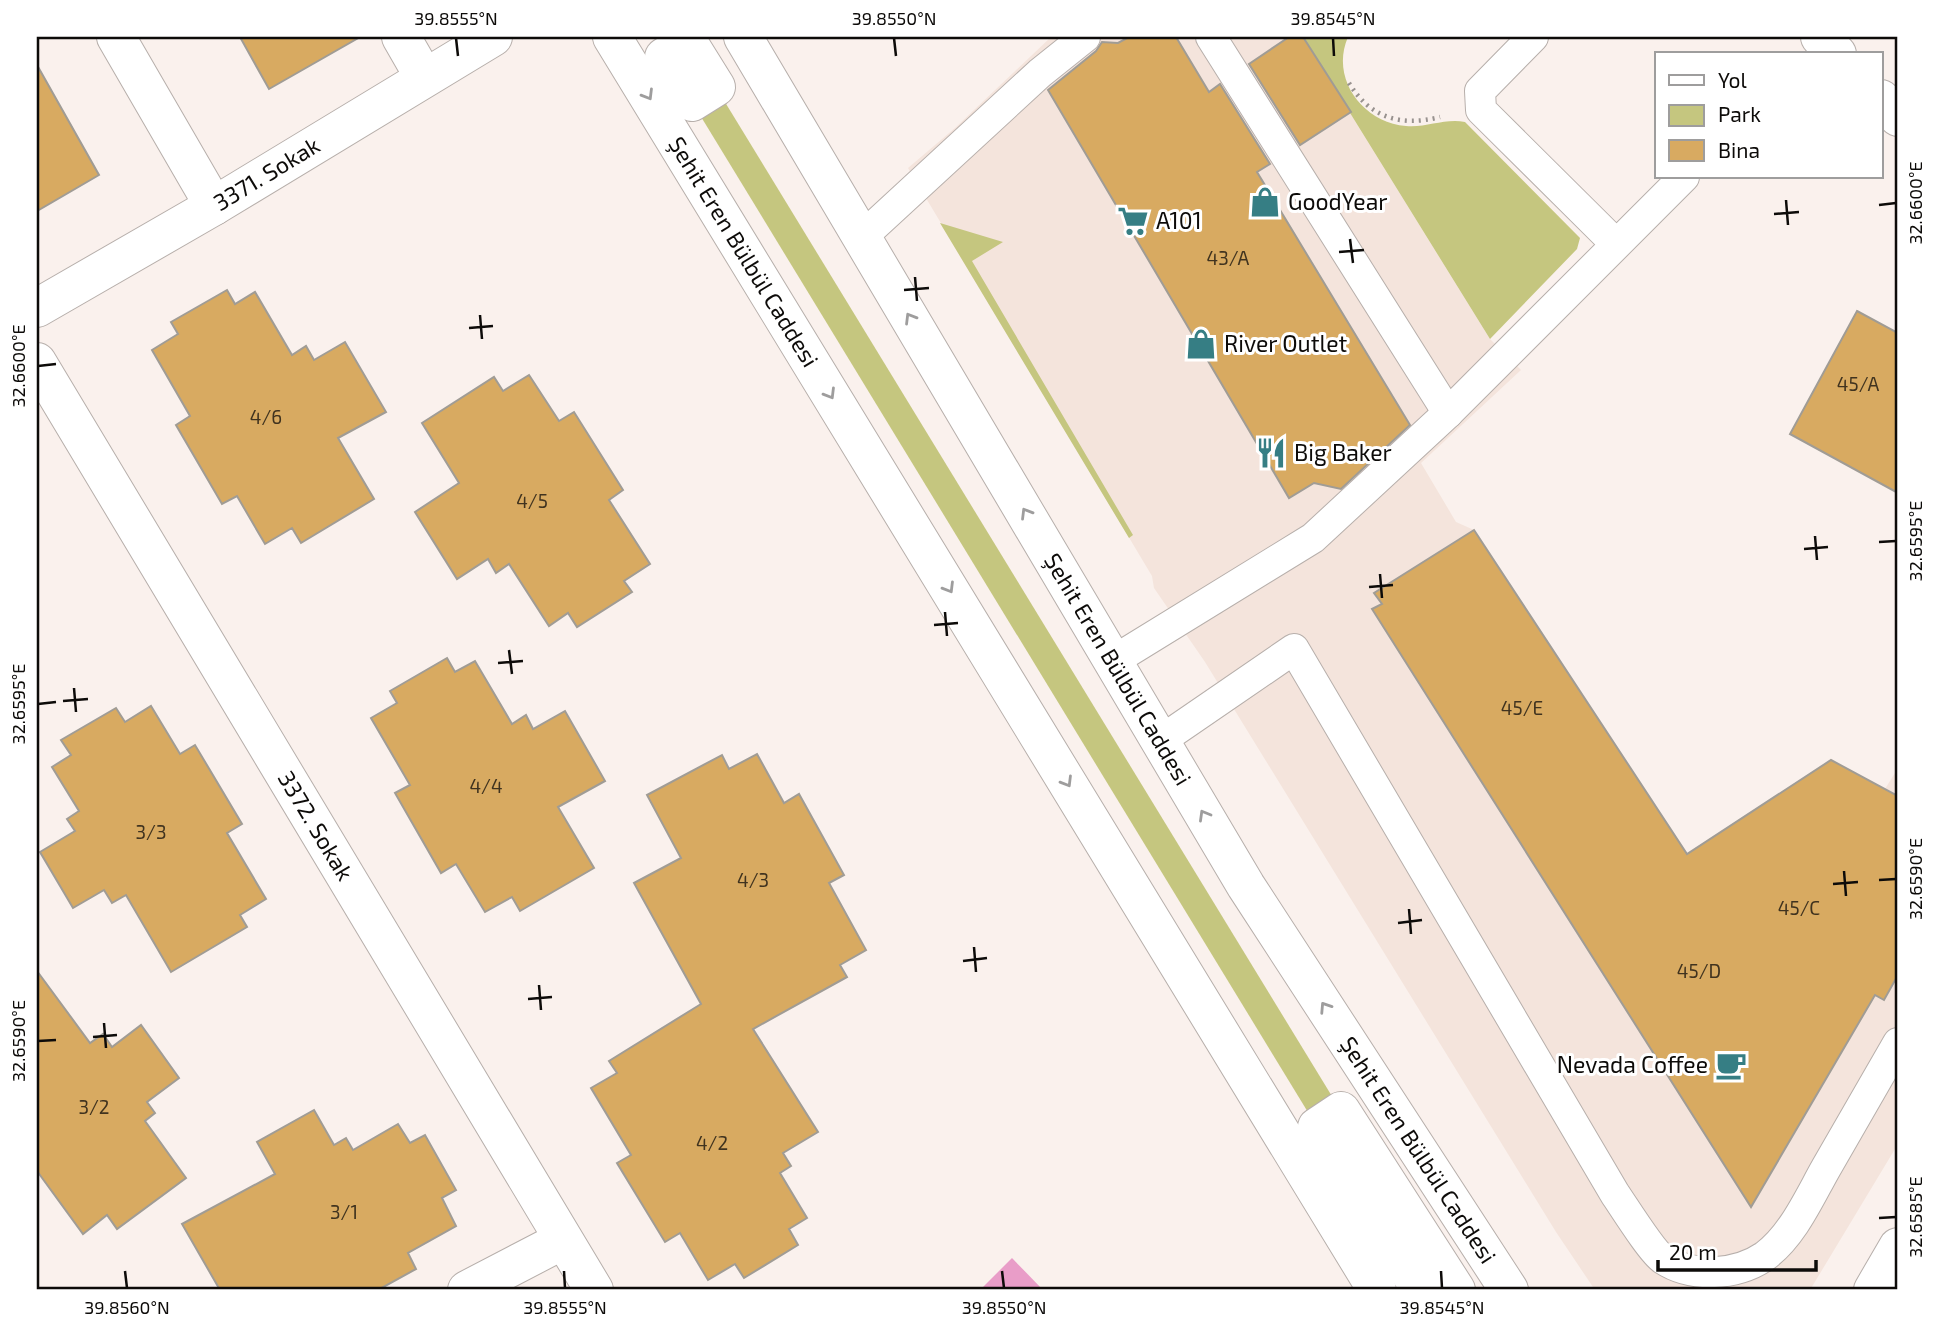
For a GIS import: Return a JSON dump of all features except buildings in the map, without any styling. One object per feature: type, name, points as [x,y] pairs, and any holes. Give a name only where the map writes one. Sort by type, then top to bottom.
[{"type":"main road","points":[[116,37],[214,206]]},
{"type":"main road","points":[[401,37],[424,77]]},
{"type":"main road","name":"3371. Sokak","points":[[37,308],[214,206],[493,37]]},
{"type":"main road","name":"Şehit Eren Bülbül Caddesi","points":[[612,37],[1377,1290]]},
{"type":"main road","name":"Şehit Eren Bülbül Caddesi","points":[[743,37],[1246,887],[1509,1290]]},
{"type":"main road","points":[[1820,37],[1835,52]]},
{"type":"main road","points":[[1882,100],[1898,117]]},
{"type":"main road","name":"3372. Sokak","points":[[37,362],[594,1290]]},
{"type":"main road","points":[[1421,1290],[1317,1127],[1341,1111],[1455,1290]]},
{"type":"main road","points":[[467,1290],[563,1240]]},
{"type":"main road","points":[[1873,1290],[1898,1247]]},
{"type":"lane","points":[[862,237],[1040,73],[1085,37]]},
{"type":"lane","points":[[1211,37],[1448,413]]},
{"type":"lane","points":[[1533,37],[1480,91],[1481,110],[1616,244]]},
{"type":"lane","points":[[1113,661],[1314,538],[1448,413],[1683,178]]},
{"type":"lane","points":[[1160,741],[1294,649],[1615,1194],[1661,1258],[1684,1269],[1729,1271],[1748,1265],[1774,1247],[1790,1229],[1898,1042]]},
{"type":"shaded area","points":[[1051,37],[1303,37],[1490,339],[1521,370],[1421,463],[1456,522],[1474,530],[1686,854],[1831,760],[1885,789],[1898,768],[1898,1144],[1810,1290],[1595,1290],[1556,1232],[1205,662],[1154,588],[1152,576],[908,168],[955,128]]},
{"type":"shaded area","points":[[1012,1258],[1043,1290],[980,1290]]},
{"type":"green space","points":[[1303,37],[1348,37],[1343,68],[1354,95],[1364,107],[1390,123],[1406,126],[1465,122],[1580,238],[1577,249],[1490,339]]},
{"type":"green space","points":[[720,94],[1341,1111],[1317,1127],[692,102]]},
{"type":"green space","points":[[940,223],[1003,242],[972,261],[1133,535],[1129,538]]},
{"type":"place","name":"GoodYear","points":[[1265,202]]},
{"type":"place","name":"A101","points":[[1133,221]]},
{"type":"place","name":"River Outlet","points":[[1201,344]]},
{"type":"place","name":"Big Baker","points":[[1271,453]]},
{"type":"place","name":"Nevada Coffee","points":[[1731,1065]]}]
